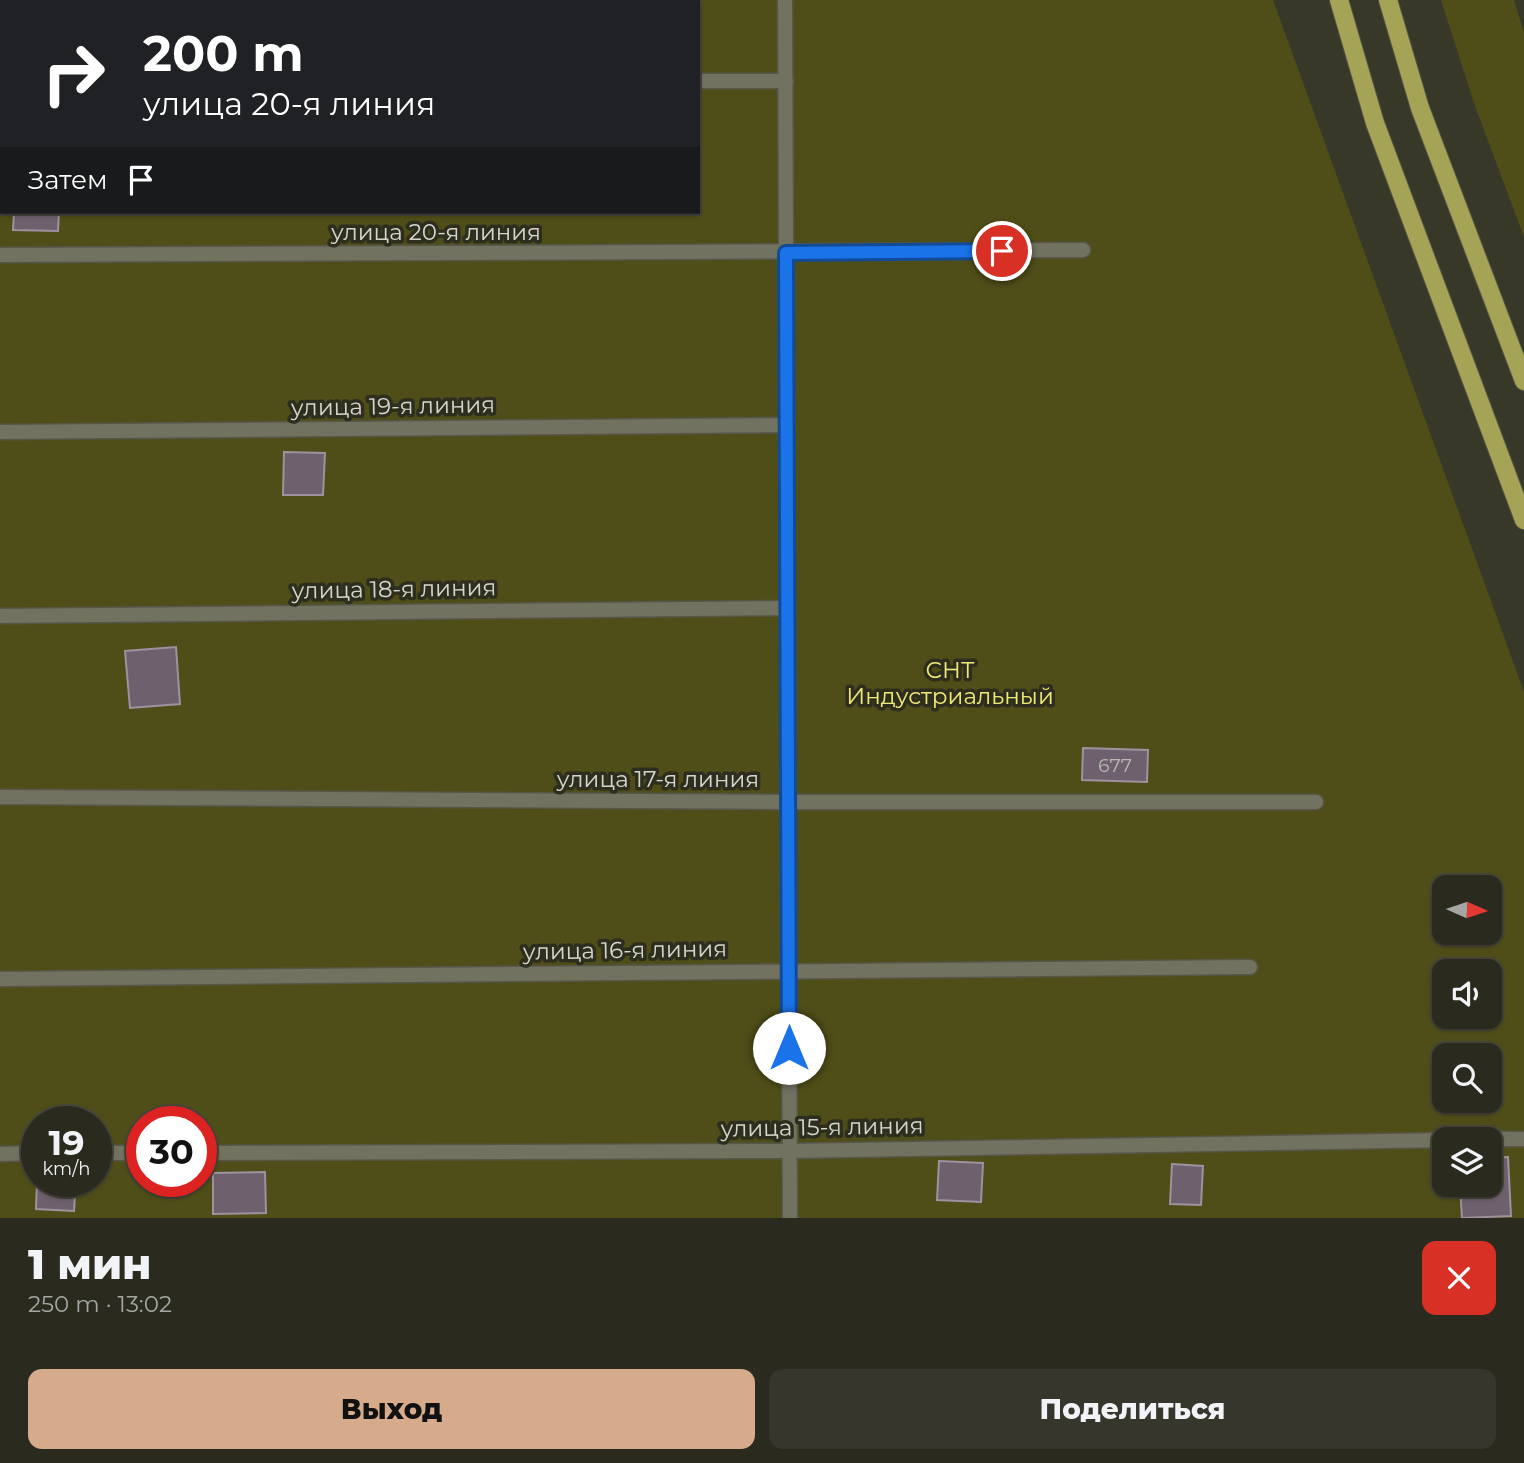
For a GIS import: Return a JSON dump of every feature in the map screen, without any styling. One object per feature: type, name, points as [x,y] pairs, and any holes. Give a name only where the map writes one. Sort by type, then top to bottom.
[{"type":"main road","points":[[1339,0],[1376,123],[1524,520]]},
{"type":"main road","points":[[1388,0],[1420,108],[1524,381]]},
{"type":"street","points":[[785,0],[790,1218]]},
{"type":"street","points":[[700,81],[786,81]]},
{"type":"street","name":"улица 20-я линия","points":[[0,256],[1083,250]]},
{"type":"street","name":"улица 19-я линия","points":[[0,432],[787,425]]},
{"type":"street","name":"улица 18-я линия","points":[[0,616],[788,608]]},
{"type":"street","name":"улица 17-я линия","points":[[0,797],[1315,802]]},
{"type":"street","name":"улица 16-я линия","points":[[0,979],[1250,967]]},
{"type":"street","points":[[1502,1139],[1524,1139]]},
{"type":"street","name":"улица 15-я линия","points":[[217,1153],[790,1151],[1432,1140]]},
{"type":"street","points":[[0,1154],[21,1153]]},
{"type":"green space","name":"СНТ Индустриальный","points":[[700,0],[1273,0],[1524,692],[1524,1218],[0,1218],[0,214],[700,214]]},
{"type":"green space","points":[[1441,0],[1514,0],[1524,33],[1524,237],[1475,106]]},
{"type":"building","points":[[14,214],[59,214],[58,231],[13,230]]},
{"type":"building","points":[[284,452],[325,453],[323,495],[283,495]]},
{"type":"building","points":[[176,647],[180,704],[130,708],[125,651]]},
{"type":"building","points":[[1083,748],[1148,750],[1147,782],[1082,780]]},
{"type":"building","points":[[1502,1157],[1508,1157],[1511,1216],[1462,1218],[1461,1197],[1502,1197]]},
{"type":"building","points":[[939,1161],[983,1163],[981,1202],[937,1200]]},
{"type":"building","points":[[1172,1164],[1203,1166],[1201,1205],[1170,1204]]},
{"type":"building","points":[[265,1172],[266,1213],[213,1214],[213,1197],[217,1197],[217,1173]]},
{"type":"building","points":[[36,1197],[75,1197],[74,1211],[36,1209]]},
{"type":"route","points":[[789,1048],[786,253],[1002,251]]}]
